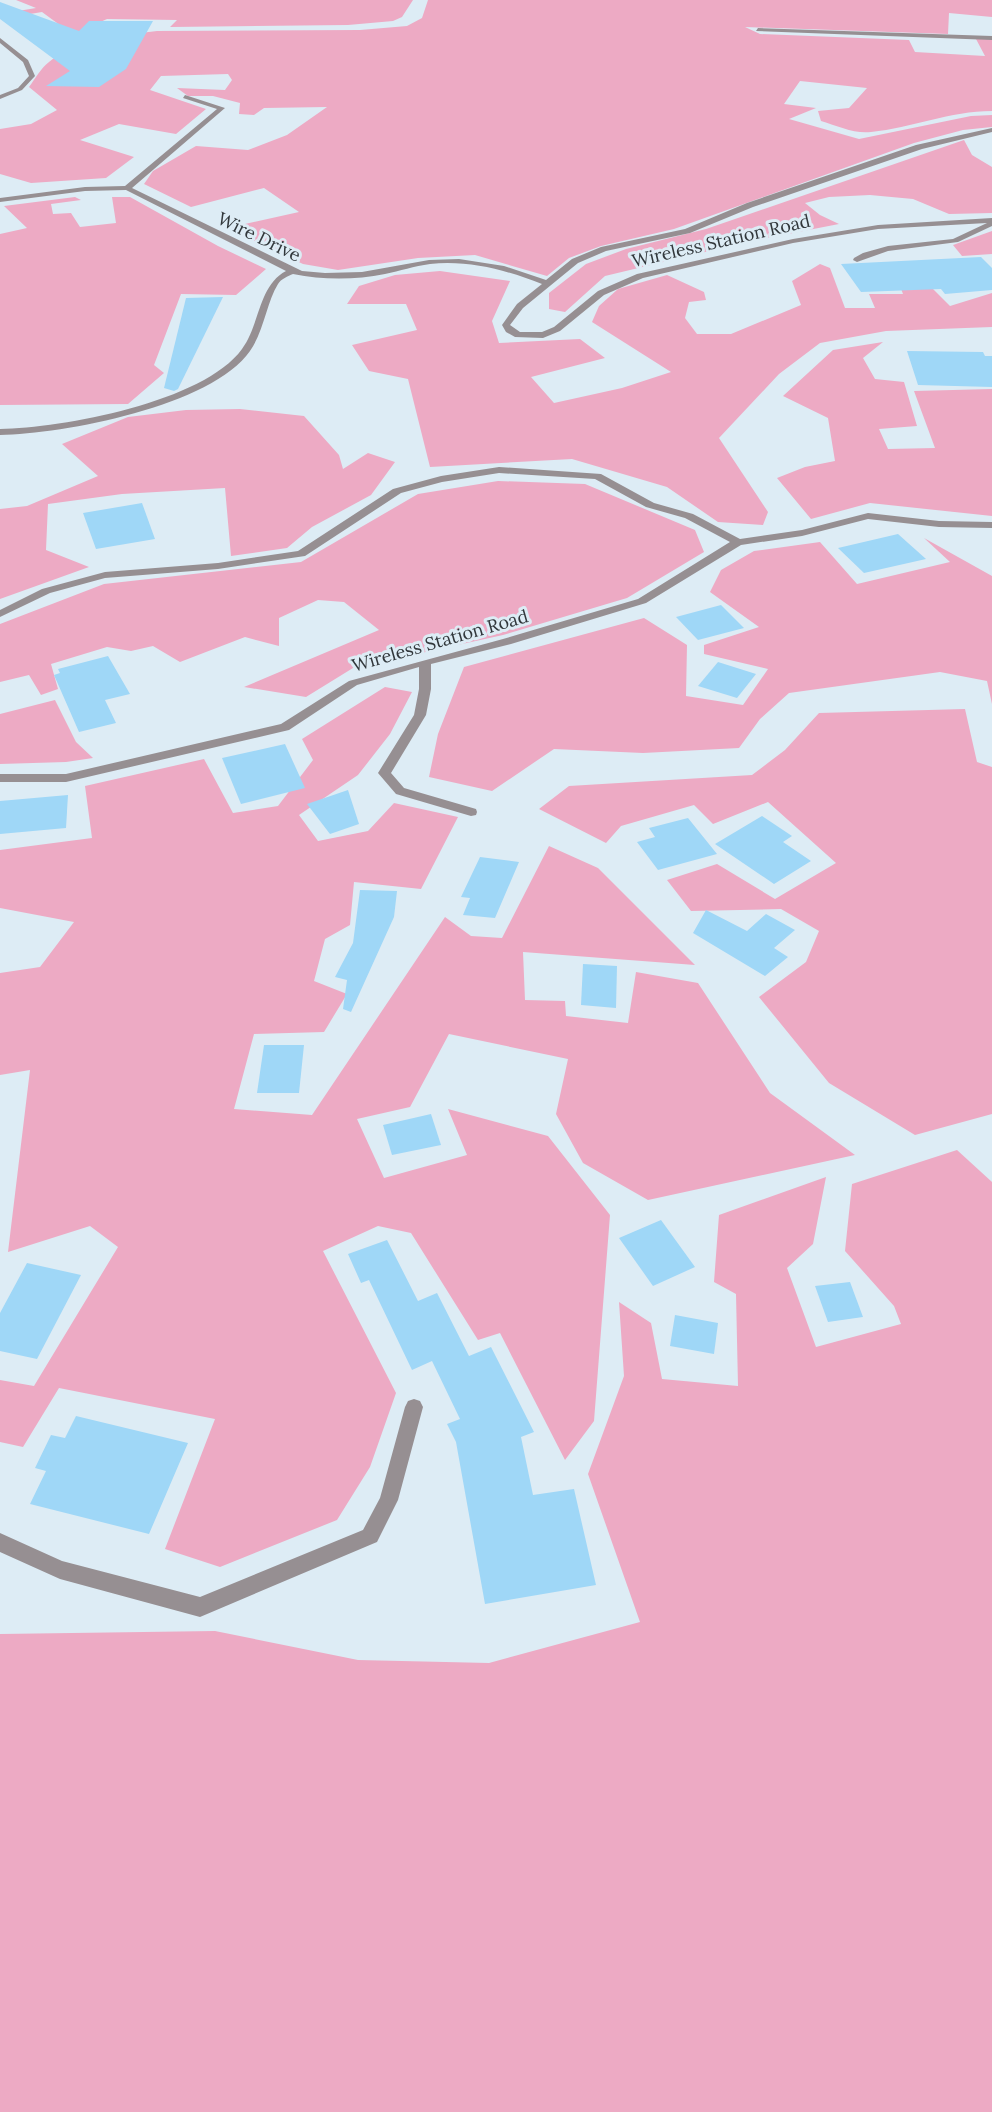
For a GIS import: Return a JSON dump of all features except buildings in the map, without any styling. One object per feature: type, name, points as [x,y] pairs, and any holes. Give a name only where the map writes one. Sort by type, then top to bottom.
[{"type":"street","points":[[758,30],[992,38]]},
{"type":"street","points":[[0,40],[26,61],[32,76],[20,89],[0,97]]},
{"type":"street","points":[[127,188],[222,108],[185,97]]},
{"type":"street","name":"Wireless Station Road","points":[[992,130],[959,135],[919,147],[750,205],[687,231],[604,249],[575,261],[546,283],[519,306],[506,325],[509,330],[518,335],[530,336],[557,329],[601,293],[649,273],[793,241],[878,227],[992,221]]},
{"type":"street","name":"Wire Drive","points":[[0,200],[85,189],[127,188],[292,271],[308,276],[381,272],[429,262],[468,261],[515,271],[546,283]]},
{"type":"street","points":[[857,260],[869,254],[920,244],[950,242],[970,236],[992,221]]},
{"type":"street","points":[[0,432],[45,429],[122,413],[178,394],[208,380],[236,362],[246,350],[275,281],[292,271]]},
{"type":"street","points":[[0,614],[46,591],[105,575],[218,566],[301,554],[398,491],[441,479],[500,470],[597,476],[650,505],[688,516],[738,542]]},
{"type":"street","name":"Wireless Station Road","points":[[0,778],[66,777],[285,727],[353,683],[507,642],[642,601],[738,542],[802,533],[868,516],[939,524],[992,525]]},
{"type":"street","points":[[425,662],[425,688],[420,715],[384,773],[400,791],[471,812]]},
{"type":"street","points":[[0,1542],[60,1570],[200,1607],[370,1536],[389,1500],[414,1407]]},
{"type":"shaded area","points":[[16,0],[413,0],[402,17],[393,21],[348,25],[170,27],[177,20],[107,19],[98,23],[87,37],[72,34],[42,12],[0,19],[0,14],[36,8]]},
{"type":"shaded area","points":[[428,0],[992,0],[992,17],[949,13],[948,34],[745,27],[760,34],[909,40],[915,52],[985,56],[976,39],[992,39],[992,111],[961,114],[886,130],[858,132],[821,121],[818,111],[849,108],[867,88],[800,81],[784,104],[816,108],[789,119],[859,139],[971,116],[992,115],[992,127],[963,130],[914,143],[674,229],[601,246],[569,258],[547,276],[475,255],[418,258],[338,270],[303,264],[227,228],[299,212],[264,188],[191,207],[144,184],[153,171],[196,146],[248,150],[287,135],[327,107],[264,108],[254,115],[239,114],[240,103],[213,96],[188,96],[177,88],[225,90],[232,80],[228,74],[161,76],[150,90],[206,109],[176,134],[119,124],[80,140],[134,157],[106,178],[31,183],[0,174],[0,129],[31,124],[57,110],[29,87],[46,64],[72,49],[100,40],[157,31],[360,30],[407,26],[422,18]]},
{"type":"shaded area","points":[[964,140],[972,155],[992,167],[992,213],[949,214],[913,199],[870,195],[829,197],[805,203],[820,215],[839,224],[751,241],[605,276],[565,312],[549,309],[549,293],[586,264],[626,249],[706,229]]},
{"type":"shaded area","points":[[75,197],[81,200],[51,204],[53,214],[71,213],[80,227],[116,223],[112,197],[130,197],[218,246],[266,269],[236,295],[181,294],[154,365],[164,373],[128,404],[0,405],[0,234],[27,228],[4,206]]},
{"type":"shaded area","points":[[992,231],[992,254],[962,256],[953,245]]},
{"type":"shaded area","points":[[820,264],[830,268],[845,308],[875,308],[869,294],[903,294],[900,286],[929,285],[950,306],[992,293],[992,327],[886,331],[820,343],[779,374],[719,438],[768,512],[763,525],[718,522],[667,487],[572,459],[430,467],[408,379],[369,371],[352,345],[417,330],[406,304],[347,304],[359,286],[395,275],[440,271],[510,281],[492,321],[499,343],[580,339],[605,358],[531,377],[554,403],[622,388],[671,372],[592,322],[599,306],[618,289],[667,275],[704,292],[706,300],[689,302],[685,318],[697,334],[731,334],[801,305],[792,281]]},
{"type":"shaded area","points":[[883,342],[863,358],[875,379],[904,382],[917,426],[879,429],[888,449],[935,448],[914,391],[992,389],[992,516],[870,503],[811,519],[777,478],[805,467],[835,461],[828,418],[783,396],[833,350]]},
{"type":"shaded area","points":[[240,409],[304,416],[339,455],[343,469],[368,453],[395,462],[371,495],[312,527],[287,548],[231,556],[225,488],[122,494],[48,504],[46,550],[89,567],[0,599],[0,509],[27,506],[98,476],[62,444],[128,417],[186,410]]},
{"type":"shaded area","points":[[498,481],[585,484],[695,530],[704,552],[627,598],[503,635],[353,668],[306,697],[244,687],[379,630],[344,602],[318,600],[279,618],[279,646],[245,637],[180,662],[153,646],[131,651],[107,647],[51,664],[58,689],[41,695],[29,675],[0,682],[0,624],[104,584],[301,562],[418,494]]},
{"type":"shaded area","points":[[924,538],[992,576],[992,704],[987,681],[940,672],[789,693],[760,719],[739,748],[643,753],[554,749],[492,791],[429,777],[438,734],[464,667],[644,618],[687,645],[686,696],[743,705],[768,669],[704,654],[704,645],[759,627],[710,592],[721,570],[754,551],[820,542],[857,584],[950,562]]},
{"type":"shaded area","points":[[385,687],[412,692],[390,734],[358,775],[299,815],[318,841],[368,831],[394,803],[458,817],[421,889],[354,882],[350,925],[325,939],[314,981],[347,994],[324,1032],[254,1034],[234,1109],[312,1115],[445,917],[471,936],[502,938],[549,846],[598,868],[695,965],[523,952],[525,1000],[565,1001],[566,1016],[628,1023],[636,972],[698,983],[770,1093],[855,1155],[648,1200],[583,1163],[556,1114],[568,1059],[449,1034],[410,1107],[357,1119],[384,1178],[467,1155],[448,1109],[548,1136],[610,1215],[594,1421],[565,1460],[500,1333],[478,1340],[411,1233],[378,1226],[323,1251],[396,1393],[370,1467],[337,1520],[220,1567],[165,1549],[215,1419],[59,1388],[23,1447],[0,1442],[0,1380],[34,1386],[118,1247],[90,1226],[8,1252],[30,1070],[0,1075],[0,973],[40,967],[74,922],[0,908],[0,850],[92,838],[85,786],[204,759],[233,813],[278,806],[313,760],[302,739]]},
{"type":"shaded area","points":[[55,700],[76,742],[93,758],[66,762],[0,764],[0,714]]},
{"type":"shaded area","points":[[965,709],[977,762],[992,767],[992,1114],[915,1135],[829,1083],[759,997],[806,962],[819,931],[781,909],[691,911],[667,880],[717,864],[775,899],[836,863],[768,802],[713,824],[694,805],[621,826],[606,843],[539,809],[569,786],[752,775],[785,750],[819,713]]},
{"type":"shaded area","points":[[957,1150],[992,1182],[992,2112],[0,2112],[0,1634],[215,1631],[358,1660],[489,1663],[640,1622],[588,1474],[624,1376],[619,1302],[651,1323],[662,1379],[738,1386],[736,1294],[714,1282],[719,1215],[826,1177],[813,1244],[787,1268],[816,1347],[901,1324],[894,1306],[845,1251],[852,1184]]}]
